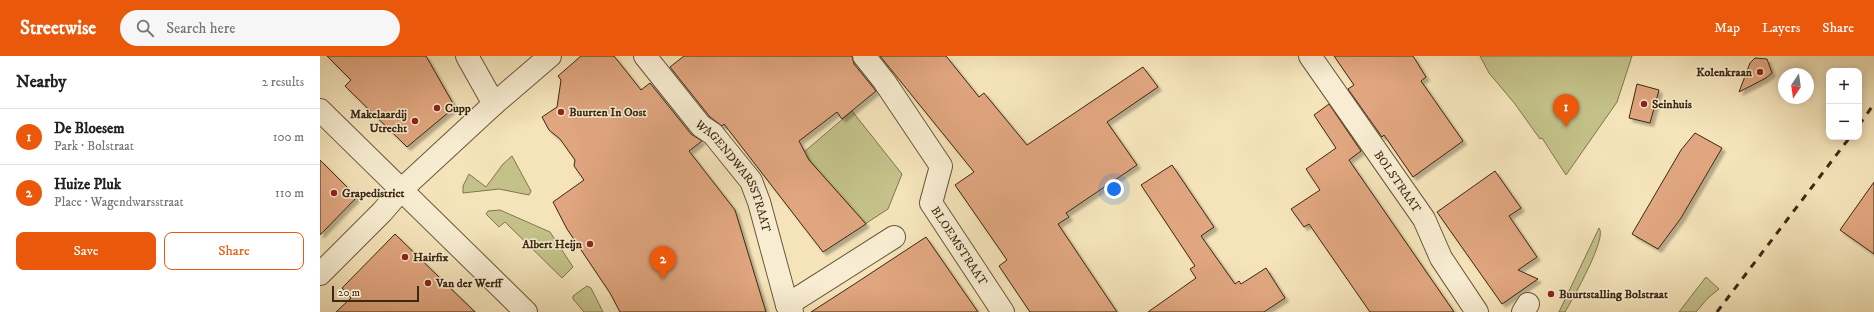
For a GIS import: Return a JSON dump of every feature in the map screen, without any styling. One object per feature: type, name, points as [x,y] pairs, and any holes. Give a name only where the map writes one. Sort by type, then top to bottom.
[{"type":"street","points":[[467,56],[494,104]]},
{"type":"street","points":[[320,274],[382,212],[401,190],[494,104],[550,56]]},
{"type":"street","name":"WAGENDWARSSTRAAT","points":[[645,56],[701,126],[714,134],[751,180],[759,202],[790,308]]},
{"type":"street","name":"BLOEMSTRAAT","points":[[864,56],[884,81],[941,166],[930,203],[1003,312]]},
{"type":"street","name":"BOLSTRAAT","points":[[1310,56],[1424,219],[1441,258],[1477,312]]},
{"type":"street","points":[[320,110],[526,312]]},
{"type":"street","points":[[790,308],[894,238]]},
{"type":"shaded area","points":[[1480,56],[1632,56],[1617,102],[1566,175],[1542,138],[1540,139],[1515,104],[1489,73]]},
{"type":"shaded area","points":[[852,111],[902,174],[888,209],[865,224],[803,153]]},
{"type":"shaded area","points":[[512,156],[531,191],[529,195],[499,189],[463,193],[463,186],[469,174],[486,187],[503,164]]},
{"type":"shaded area","points":[[500,210],[550,232],[573,267],[562,278],[505,222],[499,227],[486,214],[488,211]]},
{"type":"shaded area","points":[[1599,228],[1600,234],[1598,243],[1588,269],[1565,312],[1559,312]]},
{"type":"shaded area","points":[[1706,277],[1719,289],[1708,298],[1696,312],[1679,312]]},
{"type":"shaded area","points":[[587,286],[591,288],[603,312],[584,312],[573,299],[573,296]]},
{"type":"building","points":[[327,56],[426,56],[455,107],[407,147],[345,86],[351,80]]},
{"type":"building","points":[[581,56],[614,56],[641,90],[650,83],[691,134],[702,141],[689,151],[735,210],[766,312],[620,312],[610,293],[567,229],[553,202],[584,180],[574,166],[575,160],[560,139],[549,130],[542,117],[557,107],[561,80],[558,76]]},
{"type":"building","points":[[684,56],[852,56],[854,64],[876,91],[842,119],[837,112],[799,141],[809,160],[866,224],[823,252],[724,124],[722,126],[710,117],[670,67]]},
{"type":"building","points":[[880,56],[946,56],[979,97],[984,93],[1027,145],[1143,67],[1158,87],[1107,122],[1137,165],[1066,213],[1069,217],[1058,224],[1117,312],[1030,312],[999,266],[1007,260],[955,185],[974,172]]},
{"type":"building","points":[[1334,56],[1413,56],[1426,77],[1421,81],[1463,141],[1413,177],[1384,135],[1382,137],[1348,89],[1354,85]]},
{"type":"building","name":"Kolenkraan","points":[[1755,58],[1767,59],[1772,73],[1766,78],[1739,92],[1750,63]]},
{"type":"building","name":"Seinhuis","points":[[1637,84],[1659,90],[1650,123],[1629,118]]},
{"type":"building","points":[[1329,104],[1361,151],[1349,160],[1454,312],[1370,312],[1309,224],[1304,227],[1291,209],[1320,190],[1306,169],[1336,148],[1314,115]]},
{"type":"building","points":[[1695,133],[1722,148],[1681,218],[1658,249],[1632,234],[1681,150]]},
{"type":"building","points":[[320,160],[357,197],[320,235]]},
{"type":"building","points":[[1172,165],[1214,227],[1201,236],[1235,284],[1239,281],[1241,284],[1266,268],[1285,298],[1264,312],[1148,312],[1196,278],[1190,269],[1195,266],[1141,185]]},
{"type":"building","points":[[1495,171],[1521,208],[1509,216],[1537,257],[1518,270],[1538,279],[1502,304],[1437,212]]},
{"type":"building","points":[[1874,182],[1874,254],[1840,230]]},
{"type":"building","points":[[395,234],[475,312],[336,312],[351,298],[342,288]]},
{"type":"building","points":[[926,237],[978,312],[811,312],[856,283]]},
{"type":"railway","points":[[1862,121],[1874,104]]},
{"type":"railway","points":[[1717,312],[1848,140]]},
{"type":"place","name":"Kolenkraan","points":[[1760,72]]},
{"type":"place","name":"Seinhuis","points":[[1644,104]]},
{"type":"place","name":"Cupp","points":[[437,108]]},
{"type":"place","name":"Buurten In Oost","points":[[561,112]]},
{"type":"place","name":"Makelaardij Utrecht","points":[[415,121]]},
{"type":"place","name":"De Bloesem","points":[[1566,127]]},
{"type":"place","name":"Grapedistrict","points":[[334,193]]},
{"type":"place","name":"Albert Heijn","points":[[590,244]]},
{"type":"place","name":"Hairfix","points":[[405,257]]},
{"type":"place","name":"Huize Pluk","points":[[663,279]]},
{"type":"place","name":"Van der Werff","points":[[428,283]]},
{"type":"place","name":"Buurtstalling Bolstraat","points":[[1551,294]]}]
